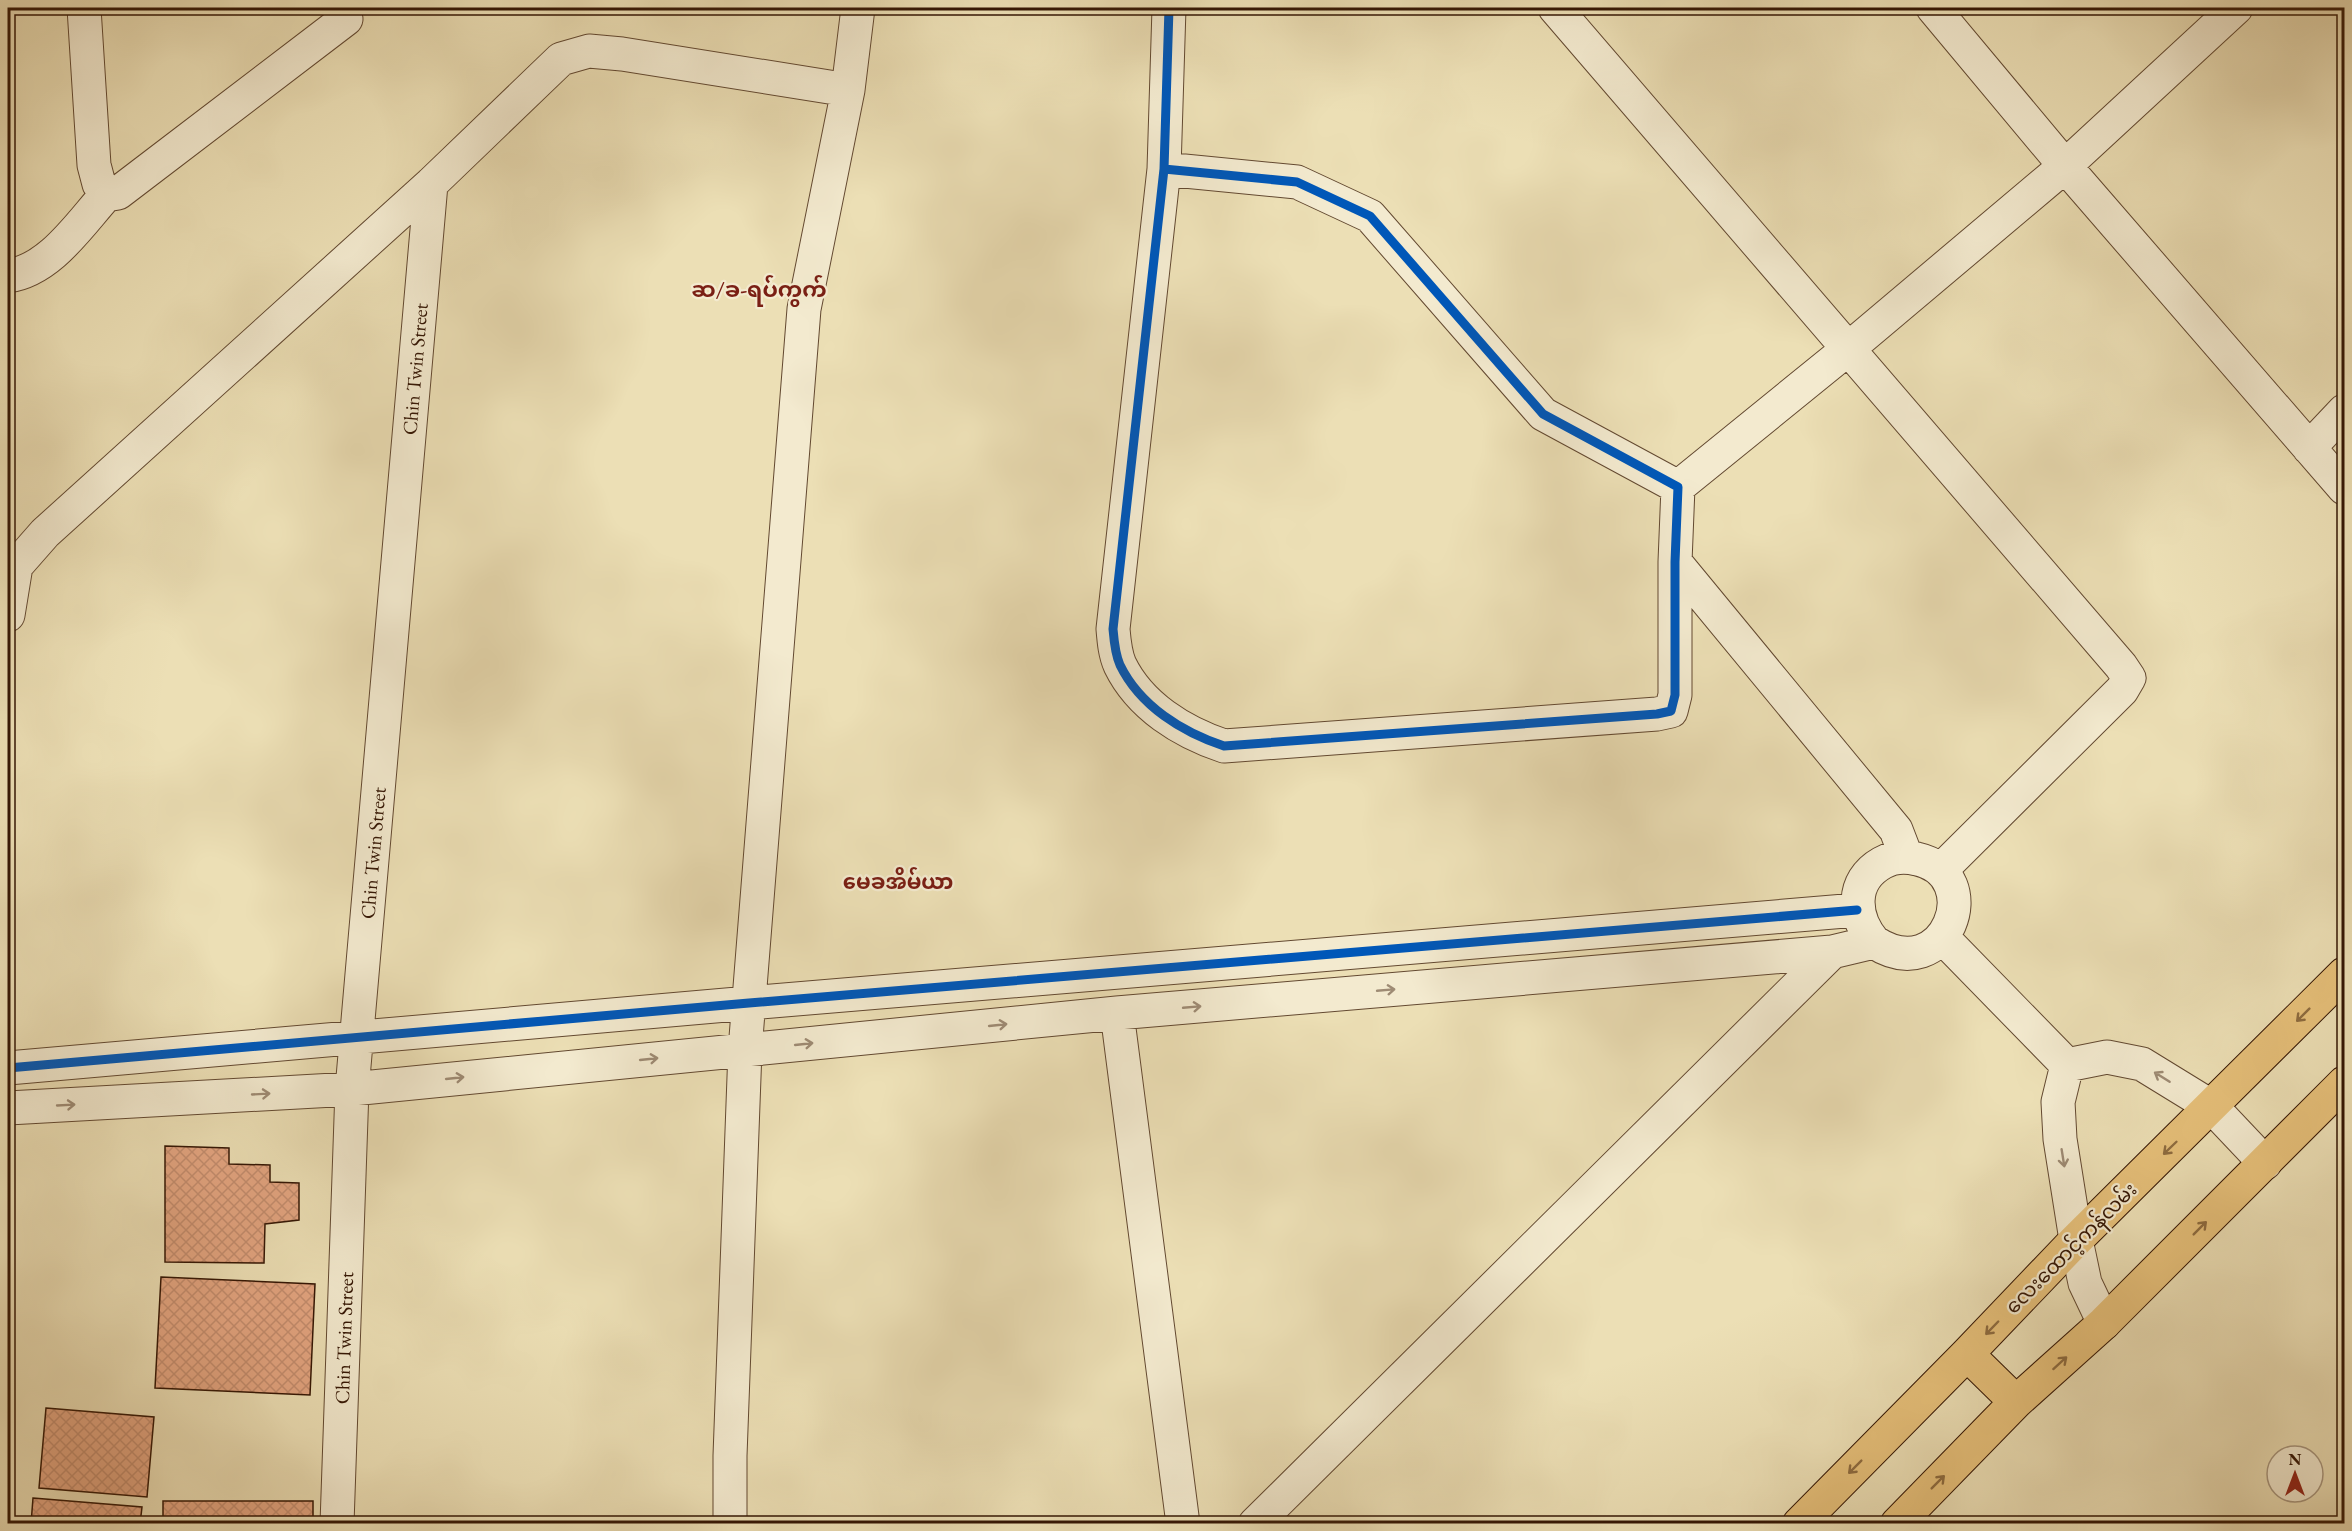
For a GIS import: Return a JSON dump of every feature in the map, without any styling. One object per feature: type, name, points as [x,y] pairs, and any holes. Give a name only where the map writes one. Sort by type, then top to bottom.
[{"type":"main road","name":"လေးထောင့်ကန်လမ်း","points":[[1799,1524],[2076,1240],[2344,974]]},
{"type":"main road","points":[[1897,1524],[2016,1402],[2104,1323],[2344,1083]]},
{"type":"main road","points":[[1967,1354],[2016,1402]]},
{"type":"street","points":[[84,8],[94,165],[99,184],[106,195]]},
{"type":"street","points":[[730,1524],[730,1444],[745,1050],[804,309],[848,90],[858,8]]},
{"type":"street","points":[[1169,8],[1164,169],[1113,629],[1119,663],[1131,682],[1159,712],[1200,738],[1224,746],[1657,714],[1671,711],[1675,696],[1675,562],[1678,487],[1848,349],[2065,166],[2236,8]]},
{"type":"street","points":[[1555,8],[2129,678],[2122,690],[1941,870]]},
{"type":"street","points":[[1933,8],[2065,166],[2344,488]]},
{"type":"street","points":[[8,276],[22,274],[51,255],[106,195],[118,193],[352,11]]},
{"type":"street","points":[[8,615],[16,566],[45,533],[431,183],[561,59],[589,51],[622,54],[848,90]]},
{"type":"street","points":[[1164,169],[1297,182],[1370,216],[1543,414],[1678,487]]},
{"type":"street","name":"Chin Twin Street","points":[[337,1524],[352,1089],[431,183]]},
{"type":"street","points":[[2309,448],[2344,411]]},
{"type":"street","points":[[1675,562],[1896,830],[1906,856]]},
{"type":"street","points":[[1906,856],[1924,860],[1941,870],[1951,885],[1955,903],[1952,922],[1942,938],[1931,947],[1902,954],[1887,950],[1874,942],[1860,922],[1857,910],[1862,884],[1869,873],[1886,861],[1906,856]]},
{"type":"street","points":[[8,1068],[1857,910]]},
{"type":"street","points":[[1942,938],[2067,1065]]},
{"type":"street","points":[[8,1108],[352,1089],[1117,1013],[1832,952],[1874,942]]},
{"type":"street","points":[[1255,1524],[1832,952]]},
{"type":"street","points":[[1117,1013],[1184,1524]]},
{"type":"street","points":[[2067,1065],[2107,1056],[2142,1064],[2212,1107],[2265,1163]]},
{"type":"street","points":[[2067,1065],[2058,1102],[2060,1139],[2085,1283],[2104,1323]]},
{"type":"building","points":[[165,1146],[229,1148],[229,1164],[270,1165],[270,1182],[299,1183],[299,1220],[265,1224],[264,1263],[165,1262]]},
{"type":"building","points":[[161,1277],[315,1284],[310,1395],[155,1388]]},
{"type":"building","points":[[46,1408],[154,1417],[147,1497],[39,1488]]},
{"type":"building","points":[[33,1498],[142,1507],[140,1524],[31,1524]]},
{"type":"building","points":[[163,1501],[313,1501],[313,1524],[163,1524]]},
{"type":"cycle path","points":[[1164,169],[1297,182],[1370,216],[1543,414],[1678,487],[1675,562],[1675,695],[1671,711],[1657,714],[1224,746],[1193,733],[1164,716],[1128,680],[1117,656],[1113,629],[1164,169],[1169,8]]},
{"type":"cycle path","points":[[8,1068],[1857,910]]},
{"type":"district","name":"ဆ/ခ-ရပ်ကွက်","points":[[759,289]]},
{"type":"district","name":"မေခအိမ်ယာ","points":[[898,881]]}]
